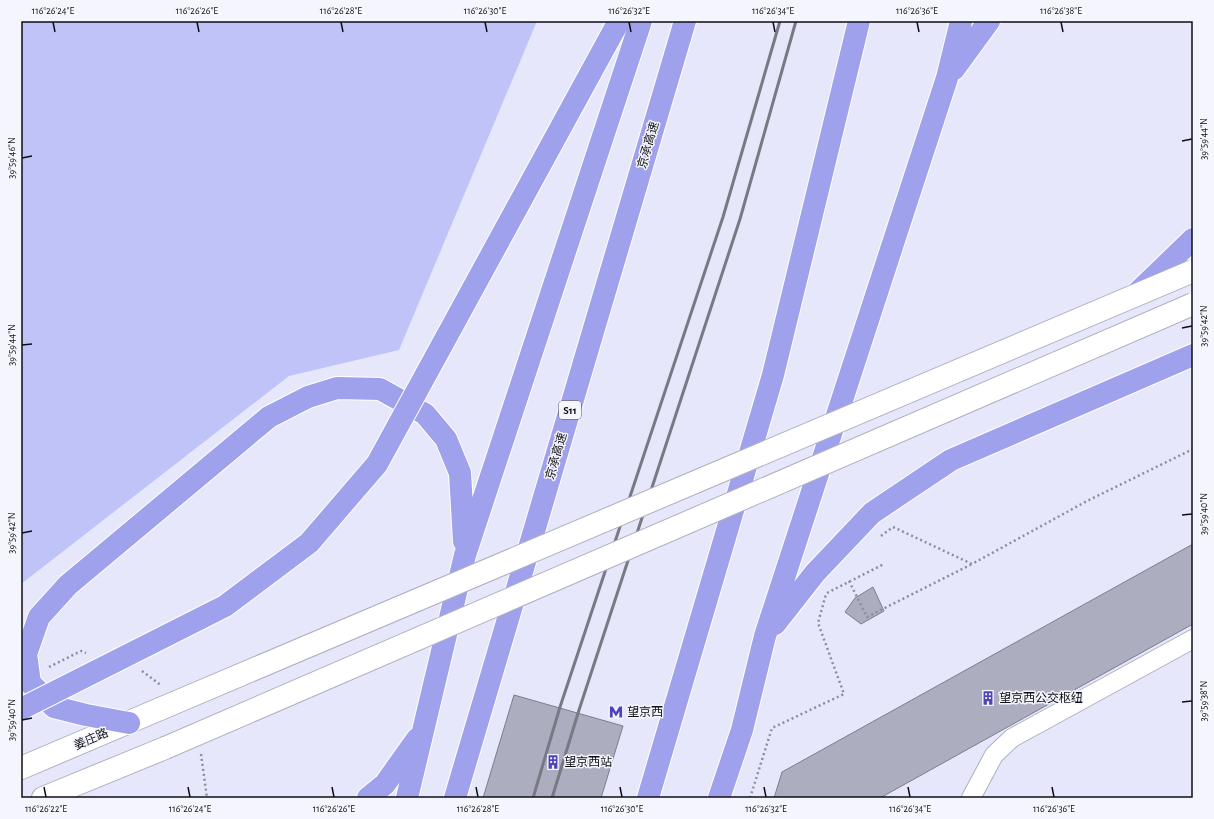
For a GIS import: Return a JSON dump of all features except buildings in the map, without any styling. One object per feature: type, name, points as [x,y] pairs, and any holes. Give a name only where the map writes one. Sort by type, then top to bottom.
[{"type":"highway","points":[[21,709],[225,606],[310,543],[377,464],[619,21]]},
{"type":"highway","points":[[407,798],[465,555],[641,21]]},
{"type":"highway","name":"京承高速","points":[[455,798],[685,21]]},
{"type":"highway","points":[[648,798],[773,375],[859,21]]},
{"type":"highway","points":[[719,798],[742,730],[765,636],[947,78],[961,21]]},
{"type":"highway","points":[[947,78],[989,21]]},
{"type":"highway","points":[[1134,296],[1193,239]]},
{"type":"highway","points":[[765,636],[815,573],[872,513],[950,460],[1193,355]]},
{"type":"highway","points":[[129,723],[54,707],[30,683],[26,654],[39,617],[68,585],[269,417],[308,397],[337,388],[380,389],[425,414],[446,439],[460,473],[465,555]]},
{"type":"highway","points":[[368,798],[385,784],[423,732]]},
{"type":"main road","name":"姜庄路","points":[[21,768],[1193,271]]},
{"type":"main road","points":[[43,798],[165,748],[1193,304]]},
{"type":"street","points":[[971,798],[994,755],[1012,738],[1193,639]]},
{"type":"path","points":[[849,581],[867,617],[972,564],[1087,500],[1193,449]]},
{"type":"path","points":[[881,536],[893,527],[972,564]]},
{"type":"path","points":[[750,798],[772,728],[844,694],[818,624],[826,594],[884,564]]},
{"type":"shaded area","points":[[21,21],[537,21],[399,350],[289,376],[21,584]]},
{"type":"railway","points":[[533,798],[560,707],[723,217],[780,21]]},
{"type":"railway","points":[[552,798],[579,710],[740,219],[796,21]]},
{"type":"place","name":"望京西公交枢纽","points":[[988,698]]},
{"type":"place","name":"望京西","points":[[616,712]]},
{"type":"place","name":"望京西站","points":[[553,762]]}]
